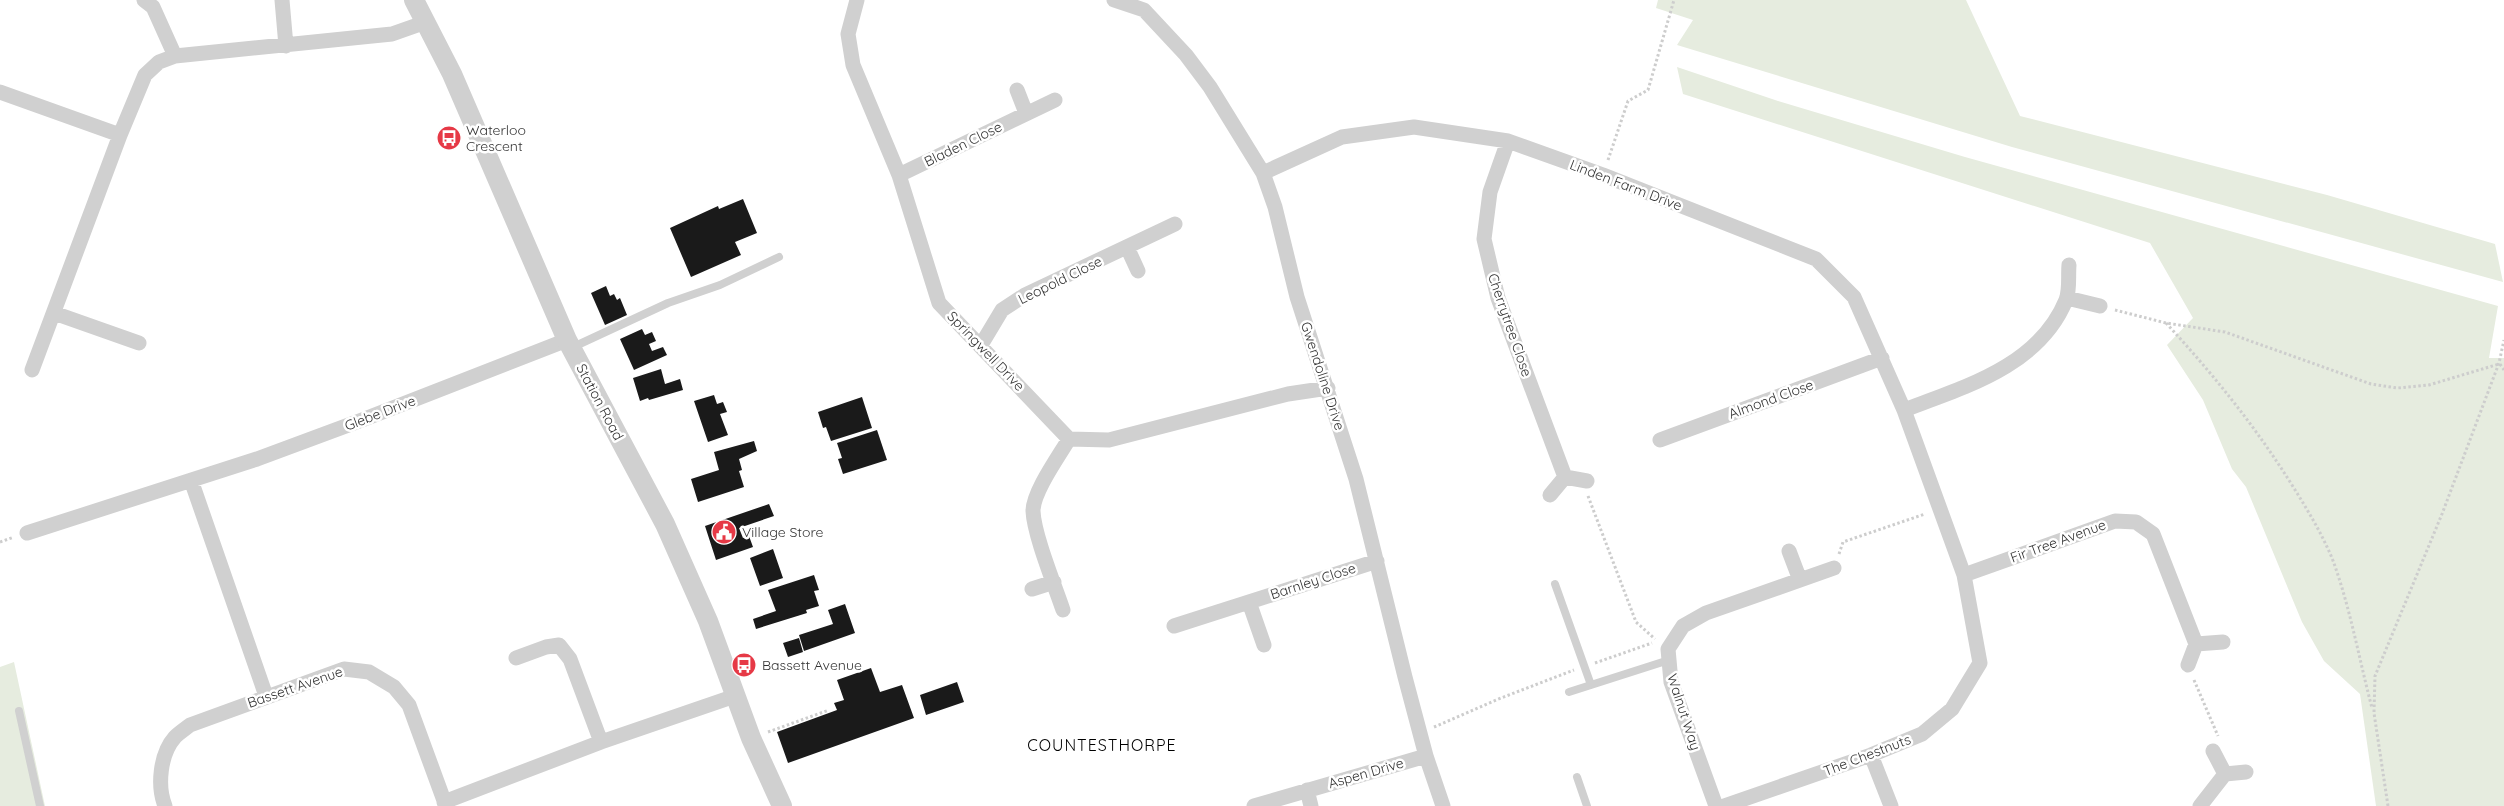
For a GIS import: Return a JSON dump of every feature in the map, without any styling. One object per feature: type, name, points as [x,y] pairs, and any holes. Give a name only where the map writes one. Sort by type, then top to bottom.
[{"type":"street","points":[[144,0],[153,7],[175,56]]},
{"type":"street","points":[[282,0],[286,46]]},
{"type":"street","name":"Station Road","points":[[414,0],[452,74],[569,344],[659,510],[708,621],[751,738],[782,806]]},
{"type":"street","name":"Springwell Drive","points":[[856,0],[848,34],[853,65],[899,175],[939,303],[981,344],[1069,439]]},
{"type":"street","name":"Gwendoline Drive","points":[[1114,0],[1144,10],[1186,55],[1210,87],[1263,173],[1275,207],[1297,297],[1356,479],[1420,734],[1443,806]]},
{"type":"street","points":[[32,370],[144,75],[159,62],[175,56],[392,34],[426,22]]},
{"type":"street","points":[[1017,90],[1026,113]]},
{"type":"street","points":[[0,92],[120,135]]},
{"type":"street","name":"Bladen Close","points":[[899,175],[1055,100]]},
{"type":"street","name":"Linden Farm Drive","points":[[1263,173],[1342,137],[1414,127],[1508,141],[1603,175],[1816,259],[1854,296],[1904,410],[1964,575],[1980,663]]},
{"type":"street","name":"Cherrytree Close","points":[[1508,141],[1490,192],[1484,239],[1498,298],[1565,477]]},
{"type":"street","name":"Leopold Close","points":[[981,344],[1002,310],[1026,295],[1175,224]]},
{"type":"street","points":[[1127,247],[1138,270]]},
{"type":"street","points":[[1904,410],[1978,383],[2021,358],[2051,327],[2067,298],[2069,265]]},
{"type":"street","points":[[2067,298],[2100,306]]},
{"type":"street","points":[[54,313],[139,342]]},
{"type":"street","name":"Glebe Drive","points":[[27,533],[191,480],[569,344]]},
{"type":"street","name":"Almond Close","points":[[1660,440],[1882,358]]},
{"type":"street","points":[[1063,610],[1037,530],[1033,510],[1040,490],[1069,439],[1109,440],[1288,394],[1328,388]]},
{"type":"street","points":[[1550,495],[1565,477],[1587,481]]},
{"type":"street","points":[[191,480],[266,696]]},
{"type":"street","name":"Fir Tree Avenue","points":[[1964,575],[2116,521],[2136,522],[2153,534],[2196,644]]},
{"type":"street","points":[[1789,551],[1800,580]]},
{"type":"street","name":"Barnley Close","points":[[1174,626],[1377,561]]},
{"type":"street","name":"Walnut Way","points":[[1716,806],[1671,682],[1668,649],[1683,626],[1706,613],[1834,568]]},
{"type":"street","points":[[1032,589],[1054,582]]},
{"type":"street","points":[[1249,602],[1264,645]]},
{"type":"street","points":[[2188,665],[2196,644],[2223,642]]},
{"type":"street","points":[[516,658],[546,646],[559,646],[570,659],[601,742]]},
{"type":"street","name":"The Chestnuts","points":[[1724,806],[1871,755],[1922,734],[1952,709],[1980,663]]},
{"type":"street","name":"Bassett Avenue","points":[[165,806],[161,796],[163,760],[174,738],[190,725],[344,669],[370,672],[394,687],[409,705],[445,804],[601,742],[735,696]]},
{"type":"street","points":[[2213,751],[2225,774]]},
{"type":"street","points":[[1871,755],[1891,806]]},
{"type":"street","name":"Aspen Drive","points":[[1254,806],[1426,756]]},
{"type":"street","points":[[2200,806],[2225,774],[2246,772]]},
{"type":"street","points":[[1307,790],[1311,806]]},
{"type":"lane","points":[[569,344],[668,303],[720,285],[779,257]]},
{"type":"lane","points":[[1555,584],[1591,685]]},
{"type":"lane","points":[[1569,692],[1669,660]]},
{"type":"lane","points":[[19,711],[40,806]]},
{"type":"lane","points":[[1577,777],[1587,806]]},
{"type":"path","points":[[1603,175],[1628,101],[1648,90],[1672,13],[1674,0]]},
{"type":"path","points":[[2100,306],[2166,323],[2225,332],[2363,381],[2397,388],[2429,385],[2499,364]]},
{"type":"path","points":[[2166,323],[2212,372],[2249,421],[2318,528],[2332,560],[2345,601],[2374,713],[2388,806]]},
{"type":"path","points":[[2374,713],[2375,676],[2442,514],[2499,364],[2504,340]]},
{"type":"path","points":[[2499,364],[2504,370]]},
{"type":"path","points":[[1420,734],[1501,698],[1658,642],[1636,622],[1586,492],[1587,481]]},
{"type":"path","points":[[1834,568],[1843,542],[1940,509]]},
{"type":"path","points":[[2188,665],[2219,739],[2213,751]]},
{"type":"path","points":[[751,738],[829,710]]},
{"type":"shaded area","points":[[1658,0],[1966,0],[2020,116],[2327,195],[2495,244],[2503,282],[2012,147],[1677,45],[1693,20],[1656,8]]},
{"type":"shaded area","points":[[1677,67],[1778,101],[1965,157],[2498,306],[2489,358],[2504,358],[2504,806],[2376,806],[2360,694],[2324,661],[2302,622],[2246,487],[2232,469],[2203,400],[2167,345],[2193,318],[2150,243],[1683,94]]},
{"type":"shaded area","points":[[14,662],[45,806],[0,806],[0,667]]},
{"type":"building","points":[[743,199],[757,233],[735,242],[741,255],[691,277],[670,228],[718,206],[719,209]]},
{"type":"building","points":[[606,286],[610,296],[614,294],[617,300],[620,298],[627,315],[605,325],[591,293]]},
{"type":"building","points":[[642,329],[645,335],[652,332],[656,341],[649,344],[652,351],[663,347],[667,355],[634,370],[620,339]]},
{"type":"building","points":[[661,369],[665,384],[680,379],[683,390],[640,401],[633,378]]},
{"type":"building","points":[[714,395],[717,404],[723,402],[727,412],[720,414],[728,435],[708,442],[694,401]]},
{"type":"building","points":[[862,397],[872,428],[831,441],[826,427],[823,428],[818,412]]},
{"type":"building","points":[[877,430],[887,460],[843,474],[838,459],[842,458],[837,443]]},
{"type":"building","points":[[754,441],[757,451],[739,459],[742,470],[739,471],[744,487],[698,502],[691,479],[719,470],[714,452]]},
{"type":"building","name":"Village Store","points":[[769,504],[774,516],[739,528],[743,538],[749,536],[753,547],[716,560],[705,526]]},
{"type":"building","points":[[773,549],[783,578],[760,586],[750,558]]},
{"type":"building","points":[[814,575],[819,590],[814,591],[819,606],[806,610],[807,613],[756,629],[753,619],[776,611],[768,590]]},
{"type":"building","points":[[845,604],[855,633],[804,651],[799,635],[833,624],[828,610]]},
{"type":"building","points":[[799,638],[803,652],[788,657],[783,643]]},
{"type":"building","points":[[871,668],[880,692],[902,685],[914,718],[788,763],[777,732],[837,710],[834,703],[844,700],[837,680]]},
{"type":"building","points":[[957,682],[964,702],[926,715],[920,695]]},
{"type":"place","name":"Waterloo Crescent","points":[[449,138]]},
{"type":"place","name":"Village Store","points":[[724,532]]},
{"type":"place","name":"Bassett Avenue","points":[[744,665]]},
{"type":"district","name":"COUNTESTHORPE","points":[[1102,745]]}]
